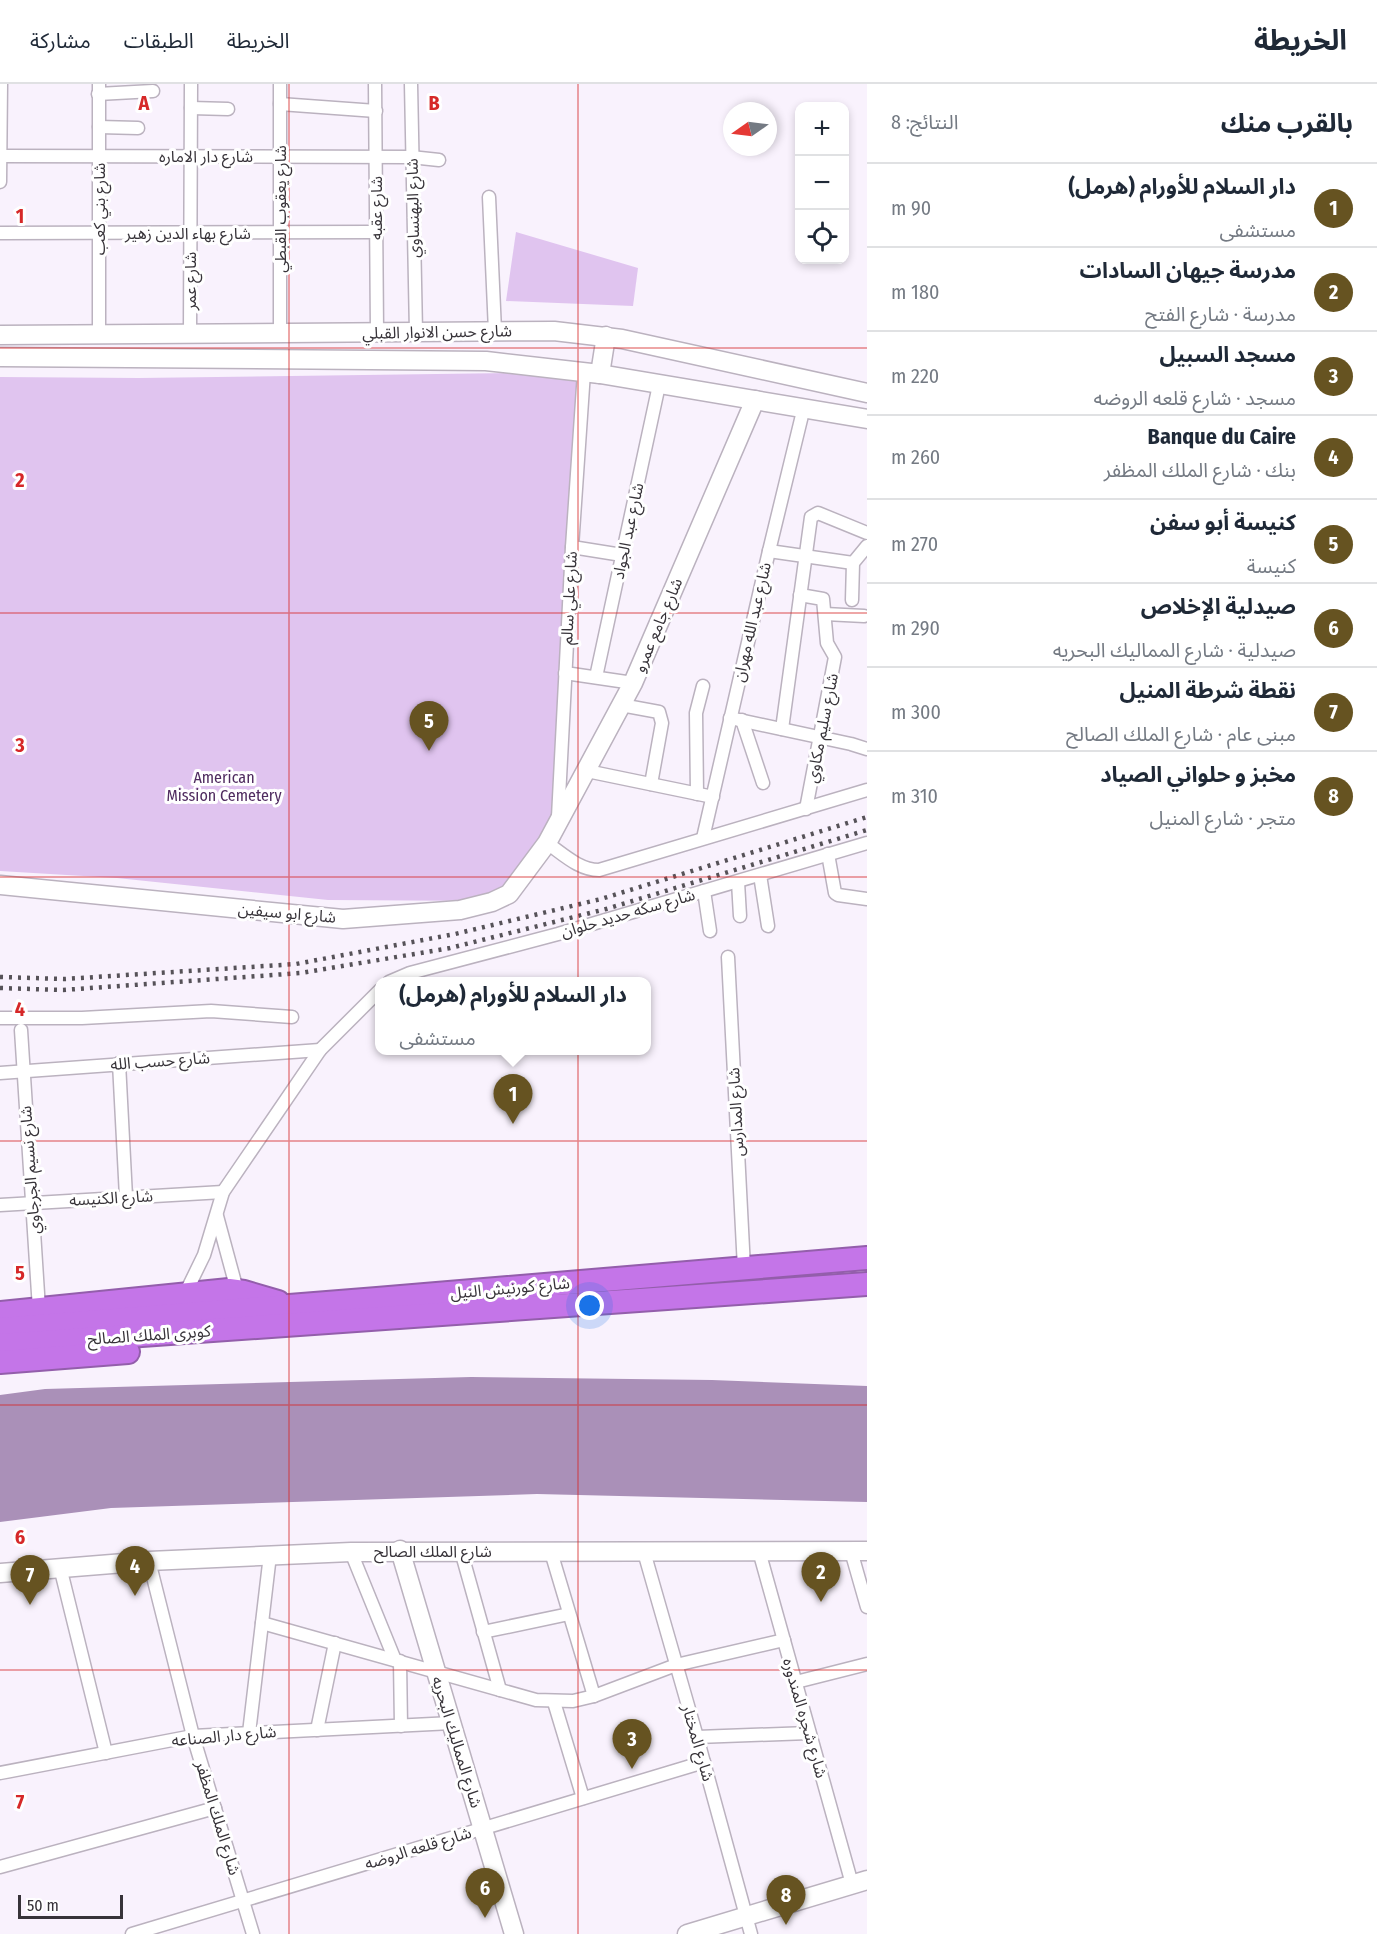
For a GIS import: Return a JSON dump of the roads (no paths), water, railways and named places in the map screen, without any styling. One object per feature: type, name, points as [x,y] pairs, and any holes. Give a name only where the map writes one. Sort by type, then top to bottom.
[{"type":"highway","name":"شارع كورنيش النيل","points":[[298,1315],[744,1268],[867,1258]]},
{"type":"highway","name":"شارع كورنيش النيل","points":[[298,1315],[867,1284]]},
{"type":"highway","points":[[0,1313],[237,1290],[266,1299],[298,1315]]},
{"type":"highway","points":[[0,1362],[226,1342],[262,1331],[298,1315]]},
{"type":"highway","name":"كوبرى الملك الصالح","points":[[0,1329],[298,1315]]},
{"type":"highway","name":"كوبرى الملك الصالح","points":[[0,1345],[298,1315]]},
{"type":"main road","name":"شارع حسن الانوار القبلي","points":[[0,335],[554,331],[606,336],[867,393]]},
{"type":"main road","points":[[592,373],[606,336]]},
{"type":"main road","name":"شارع حسن الانوار القبلي","points":[[0,357],[496,362],[592,373],[867,419]]},
{"type":"main road","name":"شارع جامع عمرو","points":[[547,843],[633,682],[754,400]]},
{"type":"main road","name":"شارع ابو سيفين","points":[[0,885],[319,918],[370,918],[460,910],[492,902],[509,894],[547,843]]},
{"type":"main road","name":"شارع الملك الصالح","points":[[0,1573],[149,1561],[400,1550],[859,1551]]},
{"type":"main road","name":"شارع المماليك البحريه","points":[[400,1550],[514,1934]]},
{"type":"main road","points":[[687,1934],[860,1882]]},
{"type":"street","points":[[0,182],[1,84]]},
{"type":"street","name":"شارع عمر","points":[[190,334],[191,84]]},
{"type":"street","name":"شارع يعقوب القبطي","points":[[280,84],[280,333]]},
{"type":"street","name":"شارع عقبه","points":[[375,84],[376,332]]},
{"type":"street","name":"شارع البهنساوي","points":[[411,84],[416,332]]},
{"type":"street","points":[[99,89],[153,91]]},
{"type":"street","name":"شارع بني كعب","points":[[99,89],[99,334]]},
{"type":"street","points":[[280,104],[376,111]]},
{"type":"street","points":[[191,108],[228,109]]},
{"type":"street","points":[[99,127],[138,128]]},
{"type":"street","name":"شارع دار الاماره","points":[[0,156],[411,157],[439,159]]},
{"type":"street","points":[[489,197],[495,331]]},
{"type":"street","name":"شارع بهاء الدين زهير","points":[[0,233],[376,232]]},
{"type":"street","name":"شارع علي سالم","points":[[557,824],[572,547],[592,373]]},
{"type":"street","name":"شارع عبد الجواد","points":[[596,677],[659,385]]},
{"type":"street","name":"شارع عبد الله مهران","points":[[704,838],[713,797],[736,719],[769,551],[804,407]]},
{"type":"street","points":[[782,729],[811,517],[819,513],[867,533]]},
{"type":"street","points":[[852,600],[853,564],[867,546]]},
{"type":"street","points":[[572,547],[622,555]]},
{"type":"street","points":[[769,551],[853,564]]},
{"type":"street","points":[[800,595],[822,599],[825,614],[864,616]]},
{"type":"street","name":"شارع سليم مكاوي","points":[[806,809],[835,657],[827,643],[825,614]]},
{"type":"street","points":[[565,673],[633,682]]},
{"type":"street","points":[[697,794],[696,713],[703,686]]},
{"type":"street","points":[[621,705],[657,711],[661,716],[662,723],[651,784]]},
{"type":"street","points":[[736,719],[867,749]]},
{"type":"street","points":[[736,719],[763,783]]},
{"type":"street","points":[[586,771],[713,797]]},
{"type":"street","points":[[547,843],[581,867],[599,870],[867,790]]},
{"type":"street","name":"شارع سكه حديد حلوان","points":[[400,977],[502,950],[867,843]]},
{"type":"street","points":[[828,854],[835,893],[867,899]]},
{"type":"street","points":[[760,875],[768,926]]},
{"type":"street","points":[[738,882],[740,916]]},
{"type":"street","points":[[704,891],[710,931]]},
{"type":"street","name":"شارع المدارس","points":[[728,957],[744,1268]]},
{"type":"street","points":[[186,1294],[204,1255],[223,1192],[320,1050],[375,995]]},
{"type":"street","points":[[0,1018],[82,1018],[211,1011],[292,1017]]},
{"type":"street","name":"شارع نسيم الجرجاوي","points":[[21,1030],[39,1310]]},
{"type":"street","name":"شارع حسب الله","points":[[0,1073],[320,1050]]},
{"type":"street","points":[[119,1063],[126,1197]]},
{"type":"street","name":"شارع الكنيسه","points":[[0,1205],[223,1192]]},
{"type":"street","points":[[217,1216],[237,1290]]},
{"type":"street","points":[[460,1551],[500,1690]]},
{"type":"street","name":"شارع شجره المندوره","points":[[759,1551],[809,1733],[860,1882]]},
{"type":"street","points":[[859,1551],[867,1606]]},
{"type":"street","points":[[351,1552],[398,1661],[401,1726]]},
{"type":"street","points":[[551,1552],[594,1696]]},
{"type":"street","name":"شارع المختار","points":[[644,1552],[751,1934]]},
{"type":"street","points":[[249,1733],[270,1555]]},
{"type":"street","name":"شارع الملك المظفر","points":[[149,1561],[193,1736],[253,1934]]},
{"type":"street","points":[[60,1567],[106,1753]]},
{"type":"street","points":[[483,1632],[569,1614]]},
{"type":"street","points":[[262,1623],[536,1700],[554,1702],[573,1701],[594,1696],[676,1665],[784,1640]]},
{"type":"street","points":[[317,1730],[335,1643]]},
{"type":"street","points":[[796,1682],[867,1664]]},
{"type":"street","points":[[554,1702],[583,1798]]},
{"type":"street","name":"شارع دار الصناعه","points":[[0,1773],[193,1736],[452,1724]]},
{"type":"street","points":[[697,1737],[809,1733]]},
{"type":"street","name":"شارع قلعه الروضه","points":[[132,1934],[704,1762]]},
{"type":"street","points":[[0,1867],[214,1808]]},
{"type":"railway","points":[[0,977],[65,979],[296,964],[455,934],[601,899],[867,817]]},
{"type":"railway","points":[[0,988],[63,990],[301,973],[450,948],[606,909],[867,830]]},
{"type":"place","name":"كنيسة أبو سفن","points":[[429,751]]},
{"type":"place","name":"دار السلام للأورام (هرمل)","points":[[513,1124]]},
{"type":"place","name":"Banque du Caire","points":[[135,1596]]},
{"type":"place","name":"مدرسة جيهان السادات","points":[[821,1602]]},
{"type":"place","name":"نقطة شرطة المنيل","points":[[30,1605]]},
{"type":"place","name":"مسجد السبيل","points":[[632,1769]]},
{"type":"place","name":"صيدلية الإخلاص","points":[[485,1918]]},
{"type":"place","name":"مخبز و حلواني الصياد","points":[[786,1925]]},
{"type":"park label","name":"American Mission Cemetery","points":[[224,786]]}]
